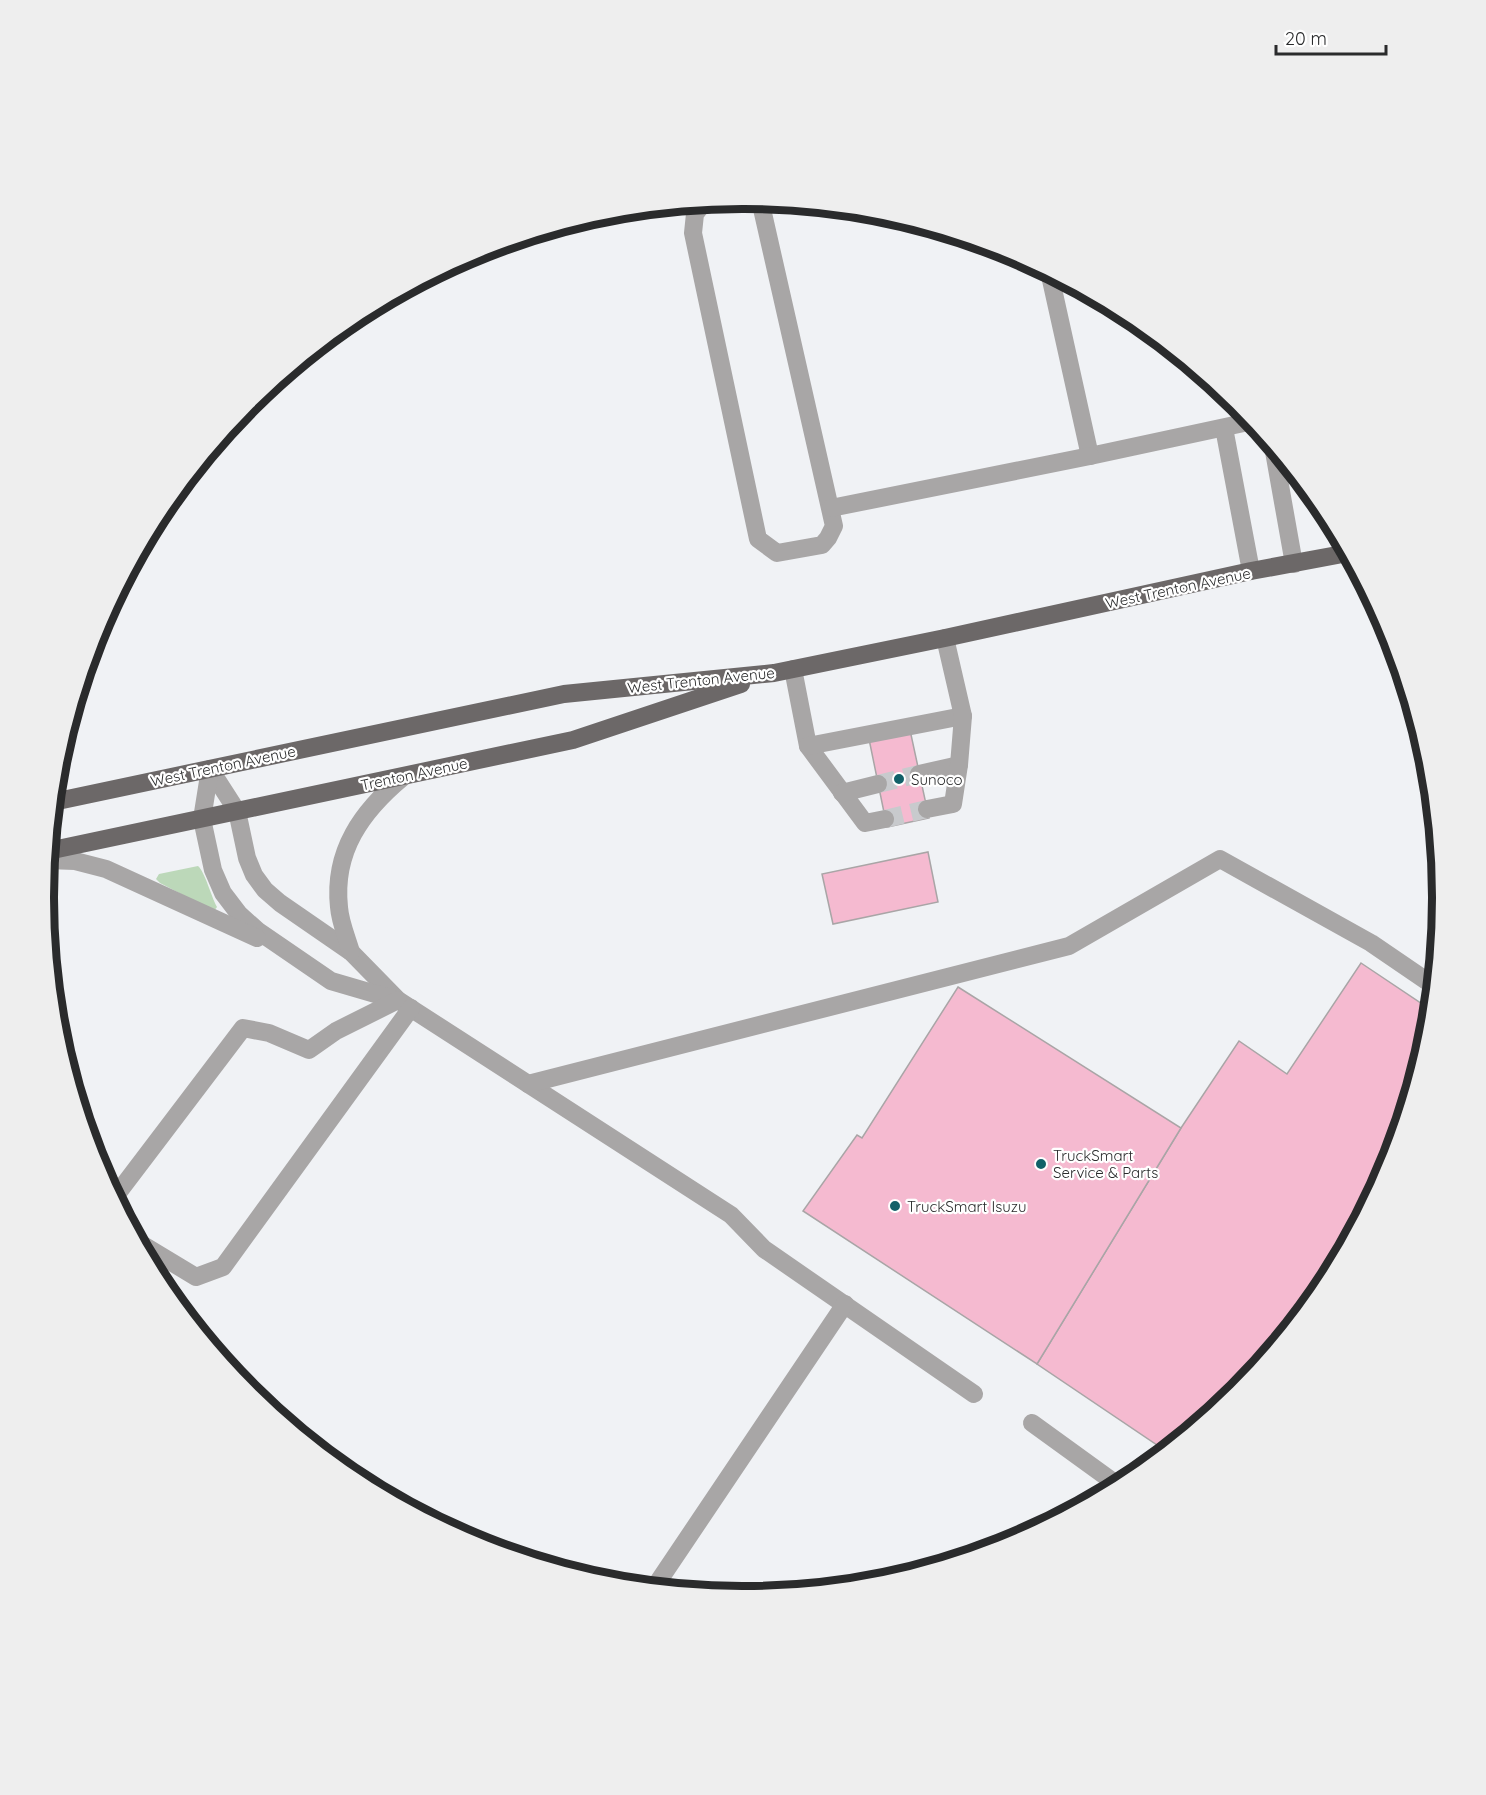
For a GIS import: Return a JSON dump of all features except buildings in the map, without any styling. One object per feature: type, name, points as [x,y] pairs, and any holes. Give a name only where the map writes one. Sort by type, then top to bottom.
[{"type":"main road","name":"West Trenton Avenue","points":[[61,800],[564,694],[774,673],[1251,571],[1341,554]]},
{"type":"main road","name":"Trenton Avenue","points":[[55,849],[573,740],[774,673]]},
{"type":"street","points":[[698,210],[695,214],[693,233],[758,539],[777,553],[822,545],[834,526],[762,209]]},
{"type":"street","points":[[1050,281],[1090,456]]},
{"type":"street","points":[[831,508],[1243,423]]},
{"type":"street","points":[[1224,428],[1251,571]]},
{"type":"street","points":[[1276,461],[1294,564]]},
{"type":"street","points":[[927,809],[953,804],[959,765],[963,716],[945,638]]},
{"type":"street","points":[[793,669],[808,746],[865,823],[885,819]]},
{"type":"street","points":[[808,746],[963,716]]},
{"type":"street","points":[[919,774],[959,765]]},
{"type":"street","points":[[210,769],[237,811],[247,858],[254,875],[280,903],[351,952],[405,1004],[731,1215],[764,1249],[974,1394]]},
{"type":"street","points":[[210,769],[202,819],[213,870],[223,893],[239,914],[258,931],[332,981],[405,1004]]},
{"type":"street","points":[[351,952],[339,910],[338,885],[342,858],[353,832],[368,810],[403,777]]},
{"type":"street","points":[[842,793],[878,784]]},
{"type":"street","points":[[528,1084],[1069,946],[1220,859],[1371,943],[1427,981]]},
{"type":"street","points":[[55,860],[75,861],[106,869],[295,956]]},
{"type":"street","points":[[120,1191],[243,1028],[269,1033],[309,1050],[336,1031],[405,1004]]},
{"type":"street","points":[[151,1250],[196,1277],[223,1267],[405,1004]]},
{"type":"street","points":[[658,1581],[845,1304]]},
{"type":"street","points":[[1032,1423],[1110,1480]]},
{"type":"green space","points":[[198,866],[217,907],[214,911],[156,879],[159,874]]},
{"type":"tunnel","points":[[878,784],[919,774]]},
{"type":"tunnel","points":[[885,819],[927,809]]},
{"type":"place","name":"Sunoco","points":[[899,779]]},
{"type":"place","name":"TruckSmart Service & Parts","points":[[1041,1164]]},
{"type":"place","name":"TruckSmart Isuzu","points":[[895,1206]]}]
